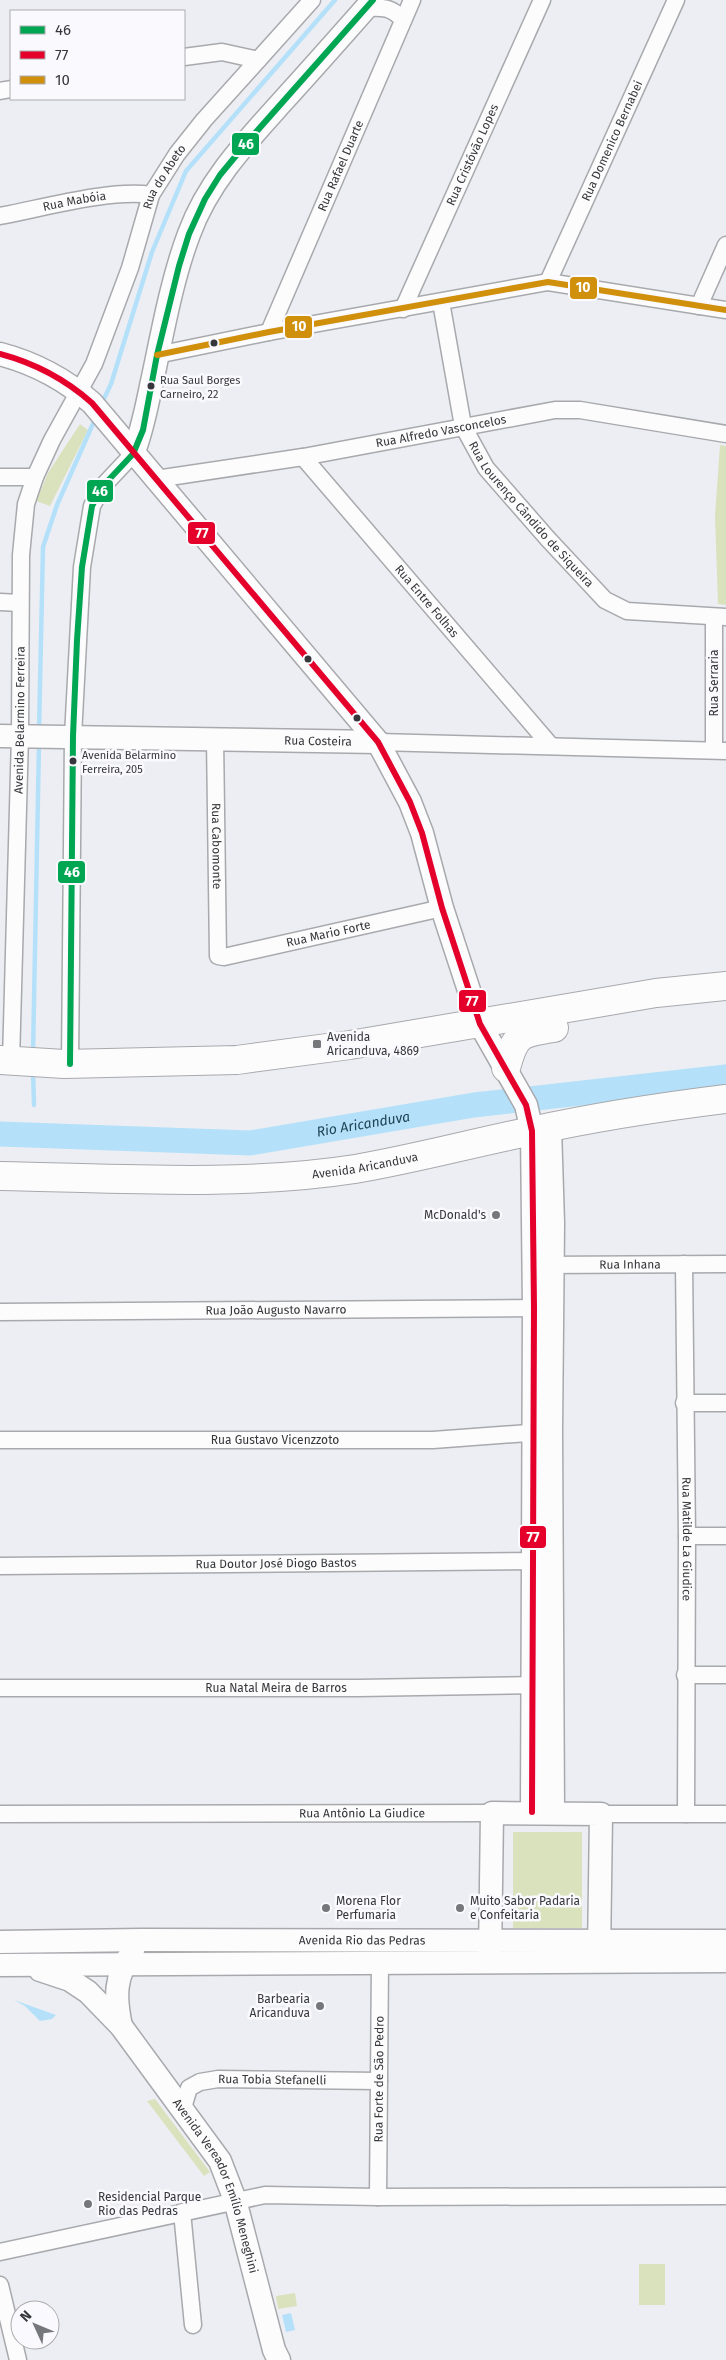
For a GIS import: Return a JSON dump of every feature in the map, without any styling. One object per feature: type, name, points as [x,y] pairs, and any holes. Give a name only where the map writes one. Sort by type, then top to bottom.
[{"type":"highway","points":[[493,1046],[656,994],[726,986]]},
{"type":"highway","points":[[9,1061],[67,1064],[237,1060],[350,1045],[511,1047],[518,1037],[527,1032],[577,1024],[625,1012],[656,994]]},
{"type":"highway","name":"Avenida Aricanduva","points":[[0,1176],[148,1179],[272,1178],[355,1169],[645,1109],[726,1098]]},
{"type":"street","name":"Rua do Abeto","points":[[86,398],[94,364],[130,268],[151,195],[177,154],[204,120],[312,0]]},
{"type":"street","name":"Rua Rafael Duarte","points":[[269,332],[412,0]]},
{"type":"street","name":"Rua Cristóvão Lopes","points":[[403,309],[542,0]]},
{"type":"street","name":"Rua Domenico Bernabei","points":[[548,282],[676,0]]},
{"type":"street","points":[[67,1064],[67,736],[82,567],[92,506],[102,487],[133,454],[143,430],[157,355],[187,242],[205,199],[220,175],[369,4],[388,7],[403,20]]},
{"type":"street","points":[[185,57],[222,52],[258,60]]},
{"type":"street","name":"Rua Mabóia","points":[[0,216],[117,195],[138,193],[151,195]]},
{"type":"street","points":[[699,306],[726,245]]},
{"type":"street","points":[[157,355],[269,332],[548,282],[726,310]]},
{"type":"street","name":"Rua Lourenço Cândido de Siqueira","points":[[441,302],[463,426],[486,468],[605,600],[628,611],[720,617]]},
{"type":"street","points":[[0,354],[31,363],[86,398],[378,742],[410,802],[422,833],[442,908],[493,1046],[541,1129],[543,1265],[542,1813]]},
{"type":"street","name":"Avenida Belarmino Ferreira","points":[[9,1061],[6,986],[8,865],[18,736],[22,531],[26,504],[52,440],[86,398]]},
{"type":"street","name":"Rua Alfredo Vasconcelos","points":[[156,479],[303,457],[555,410],[580,410],[726,434]]},
{"type":"street","name":"Rua Entre Folhas","points":[[303,457],[550,746]]},
{"type":"street","points":[[0,477],[35,478]]},
{"type":"street","points":[[0,602],[20,603]]},
{"type":"street","name":"Rua Serraria","points":[[720,617],[720,751]]},
{"type":"street","name":"Rua Costeira","points":[[18,736],[215,738],[720,751]]},
{"type":"street","name":"Rua Cabomonte","points":[[215,738],[216,954]]},
{"type":"street","name":"Rua Mario Forte","points":[[216,954],[224,957],[442,908]]},
{"type":"street","name":"Rua Matilde La Giudice","points":[[684,1264],[684,1403],[687,1536],[686,1814]]},
{"type":"street","name":"Rua Inhana","points":[[543,1265],[726,1264]]},
{"type":"street","name":"Rua João Augusto Navarro","points":[[0,1312],[543,1308]]},
{"type":"street","points":[[684,1403],[726,1402]]},
{"type":"street","name":"Rua Gustavo Vicenzzoto","points":[[0,1440],[433,1440],[542,1432]]},
{"type":"street","points":[[687,1536],[726,1536]]},
{"type":"street","name":"Rua Doutor José Diogo Bastos","points":[[0,1566],[543,1561]]},
{"type":"street","points":[[686,1675],[726,1675]]},
{"type":"street","name":"Rua Natal Meira de Barros","points":[[0,1688],[543,1685]]},
{"type":"street","points":[[490,1952],[492,1813]]},
{"type":"street","name":"Rua Antônio La Giudice","points":[[0,1814],[726,1814]]},
{"type":"street","points":[[599,1951],[601,1814]]},
{"type":"street","name":"Avenida Rio das Pedras","points":[[0,1942],[142,1940],[490,1952],[599,1951],[726,1941]]},
{"type":"street","name":"Avenida Vereador Emílio Meneghini","points":[[121,2026],[116,1990],[125,1963],[142,1940]]},
{"type":"street","name":"Avenida Rio das Pedras","points":[[599,1951],[726,1961]]},
{"type":"street","name":"Avenida Rio das Pedras","points":[[0,1965],[380,1962],[490,1952]]},
{"type":"street","name":"Rua Forte de São Pedro","points":[[378,2198],[380,1962]]},
{"type":"street","name":"Avenida Vereador Emílio Meneghini","points":[[23,1965],[70,1980],[88,1992],[121,2026],[220,2161],[235,2200],[274,2350],[279,2360]]},
{"type":"street","name":"Rua Tobia Stefanelli","points":[[182,2111],[189,2088],[200,2082],[218,2079],[379,2082]]},
{"type":"street","points":[[0,2252],[235,2200],[266,2196],[378,2198],[726,2196]]},
{"type":"street","points":[[182,2212],[193,2325]]},
{"type":"street","points":[[0,2285],[18,2360]]},
{"type":"green space","points":[[80,424],[88,430],[50,506],[36,501],[48,473]]},
{"type":"green space","points":[[720,445],[726,446],[726,605],[718,604],[715,516]]},
{"type":"green space","points":[[513,1832],[582,1832],[582,1928],[513,1928]]},
{"type":"green space","points":[[155,2099],[210,2172],[204,2176],[147,2101]]},
{"type":"green space","points":[[639,2264],[665,2264],[665,2305],[639,2305]]},
{"type":"green space","points":[[295,2293],[297,2306],[278,2309],[276,2296]]},
{"type":"water","points":[[14,2000],[56,2015],[52,2019],[40,2021],[25,2006]]},
{"type":"water","points":[[291,2313],[295,2330],[286,2332],[282,2315]]},
{"type":"waterway","points":[[101,405],[111,384],[152,252],[186,171],[335,0]]},
{"type":"waterway","points":[[39,731],[43,547],[57,505],[96,417]]},
{"type":"waterway","points":[[33,1053],[39,744]]},
{"type":"waterway","points":[[33,1071],[34,1105]]},
{"type":"waterway","name":"Rio Aricanduva","points":[[0,1134],[250,1143],[474,1105],[726,1077]]},
{"type":"transit line","name":"46","points":[[70,1064],[73,736],[82,567],[92,506],[102,487],[133,454],[143,430],[157,355],[179,266],[189,234],[205,199],[220,175],[249,140],[373,0]]},
{"type":"transit line","name":"10","points":[[157,355],[269,332],[548,282],[726,310]]},
{"type":"transit line","name":"77","points":[[0,354],[25,362],[49,373],[92,403],[378,742],[410,802],[422,833],[442,908],[480,1024],[526,1105],[532,1131],[534,1308],[532,1812]]},
{"type":"place","name":"Rua Saul Borges Carneiro, 22","points":[[151,386]]},
{"type":"place","name":"Avenida Belarmino Ferreira, 205","points":[[73,761]]},
{"type":"place","name":"Avenida Aricanduva, 4869","points":[[317,1044]]},
{"type":"place","name":"McDonald's","points":[[496,1215]]},
{"type":"place","name":"Morena Flor Perfumaria","points":[[326,1908]]},
{"type":"place","name":"Muito Sabor Padaria e Confeitaria","points":[[460,1908]]},
{"type":"place","name":"Barbearia Aricanduva","points":[[320,2006]]},
{"type":"place","name":"Residencial Parque Rio das Pedras","points":[[88,2204]]}]
